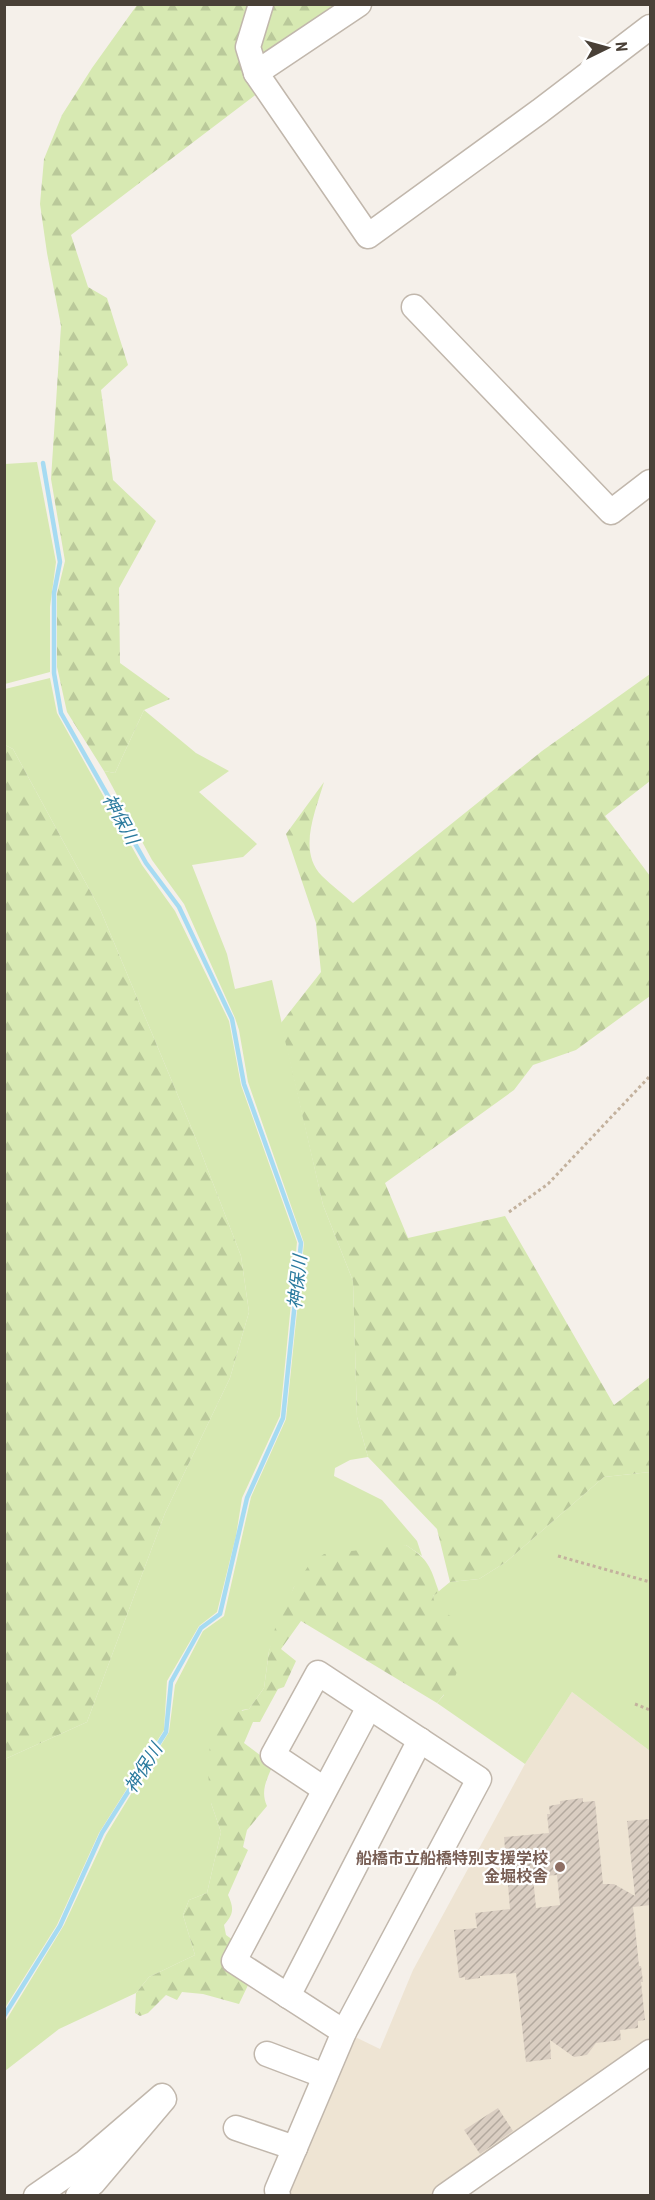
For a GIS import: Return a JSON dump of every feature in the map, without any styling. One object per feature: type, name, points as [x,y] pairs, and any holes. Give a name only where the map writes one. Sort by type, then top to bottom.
[{"type":"street","points":[[261,4],[248,46],[256,73],[368,236],[651,27]]},
{"type":"street","points":[[256,73],[359,4]]},
{"type":"street","points":[[414,307],[611,512],[651,482]]},
{"type":"street","points":[[278,2196],[277,2190],[344,2032],[479,1779],[318,1673],[273,1755],[324,1789]]},
{"type":"street","points":[[344,2032],[234,1961],[369,1707]]},
{"type":"street","points":[[288,1996],[420,1740]]},
{"type":"street","points":[[445,2196],[651,2052]]},
{"type":"street","points":[[267,2054],[325,2076]]},
{"type":"street","points":[[36,2196],[85,2162],[162,2096],[164,2099],[93,2183],[78,2196]]},
{"type":"street","points":[[236,2128],[295,2148]]},
{"type":"path","points":[[509,1212],[548,1184],[651,1076]]},
{"type":"path","points":[[558,1556],[651,1582]]},
{"type":"path","points":[[635,1704],[651,1710]]},
{"type":"shaded area","name":"船橋市立船橋特別支援学校 金堀校舎","points":[[572,1692],[650,1751],[650,2041],[433,2195],[282,2196],[349,2034],[380,2049],[413,1970],[525,1764]]},
{"type":"green space","points":[[137,5],[354,5],[247,74],[262,90],[71,235],[88,287],[107,298],[128,365],[101,390],[113,480],[156,521],[119,588],[120,663],[170,699],[144,710],[115,773],[104,771],[67,712],[57,667],[57,594],[65,561],[51,479],[61,326],[40,204],[44,159],[62,115]]},
{"type":"green space","points":[[37,462],[56,562],[50,607],[50,672],[5,684],[5,464]]},
{"type":"green space","points":[[650,674],[650,781],[605,816],[650,876],[650,996],[576,1050],[533,1065],[514,1090],[385,1183],[408,1238],[505,1216],[614,1405],[650,1377],[650,1472],[604,1477],[506,1562],[479,1579],[450,1582],[437,1529],[368,1457],[357,1417],[353,1281],[323,1205],[281,1023],[321,972],[316,923],[286,834],[324,782],[313,817],[311,855],[322,876],[353,903],[542,751]]},
{"type":"green space","points":[[50,678],[57,713],[142,865],[175,911],[229,1021],[241,1085],[297,1242],[280,1416],[242,1498],[236,1536],[217,1612],[199,1626],[167,1681],[164,1730],[99,1833],[57,1925],[5,2008],[5,1759],[87,1722],[165,1513],[230,1378],[249,1312],[241,1256],[194,1134],[100,909],[13,749],[5,745],[5,689]]},
{"type":"green space","points":[[144,710],[196,753],[229,771],[199,792],[257,844],[243,857],[192,865],[227,954],[235,989],[272,980],[323,1205],[353,1281],[357,1417],[368,1457],[350,1460],[335,1468],[334,1476],[382,1500],[417,1541],[422,1556],[406,1545],[294,1587],[269,1651],[264,1688],[249,1709],[242,1710],[211,1803],[221,1832],[207,1893],[189,1900],[183,1915],[195,1955],[149,1977],[136,1993],[59,2029],[5,2071],[5,2022],[64,1925],[106,1835],[169,1732],[175,1685],[203,1631],[224,1616],[251,1497],[286,1419],[304,1243],[248,1082],[235,1018],[184,904],[152,860],[104,771],[115,773]]},
{"type":"green space","points":[[5,745],[13,749],[100,909],[194,1134],[241,1256],[249,1312],[230,1378],[165,1513],[87,1722],[5,1759]]},
{"type":"green space","points":[[650,1472],[650,1751],[572,1692],[525,1764],[437,1703],[444,1695],[433,1596],[450,1582],[479,1579],[506,1562],[604,1477]]},
{"type":"green space","points":[[406,1545],[420,1555],[431,1570],[439,1592],[433,1596],[436,1608],[456,1619],[461,1654],[452,1683],[437,1703],[301,1621],[281,1649],[296,1661],[284,1687],[278,1689],[260,1722],[253,1722],[244,1743],[273,1765],[264,1790],[267,1806],[247,1830],[243,1847],[248,1850],[228,1895],[232,1911],[224,1925],[226,1935],[233,1940],[223,1966],[250,1981],[239,2004],[203,1994],[182,1992],[177,2000],[166,1995],[148,2013],[140,2016],[135,2013],[136,1993],[149,1977],[195,1955],[183,1915],[189,1900],[207,1893],[221,1832],[211,1803],[207,1763],[211,1742],[229,1714],[249,1709],[264,1688],[269,1651],[277,1621],[294,1587],[309,1565],[324,1554]]},
{"type":"building","points":[[583,1798],[583,1802],[595,1801],[603,1884],[614,1884],[635,1896],[627,1821],[651,1819],[651,1905],[633,1907],[639,1966],[641,1966],[643,1982],[641,1982],[645,2020],[638,2021],[638,2028],[620,2030],[621,2040],[596,2043],[587,2055],[574,2057],[550,2040],[551,2059],[526,2062],[516,1973],[480,1976],[480,1978],[465,1980],[465,1977],[459,1978],[454,1930],[477,1928],[475,1913],[510,1909],[504,1837],[549,1833],[547,1814],[550,1814],[549,1806],[560,1804],[560,1801]],"holes":[[[557,1875],[560,1905],[536,1908],[533,1877]]]},
{"type":"building","points":[[498,2108],[513,2131],[480,2154],[464,2130]]},
{"type":"waterway","name":"神保川","points":[[4,2016],[60,1926],[102,1833],[166,1732],[171,1682],[201,1628],[220,1614],[247,1498],[283,1418],[301,1243],[244,1084],[232,1019],[179,907],[146,863],[61,713],[54,673],[54,593],[60,562],[43,463]]},
{"type":"place","name":"船橋市立船橋特別支援学校 金堀校舎","points":[[560,1867]]}]
